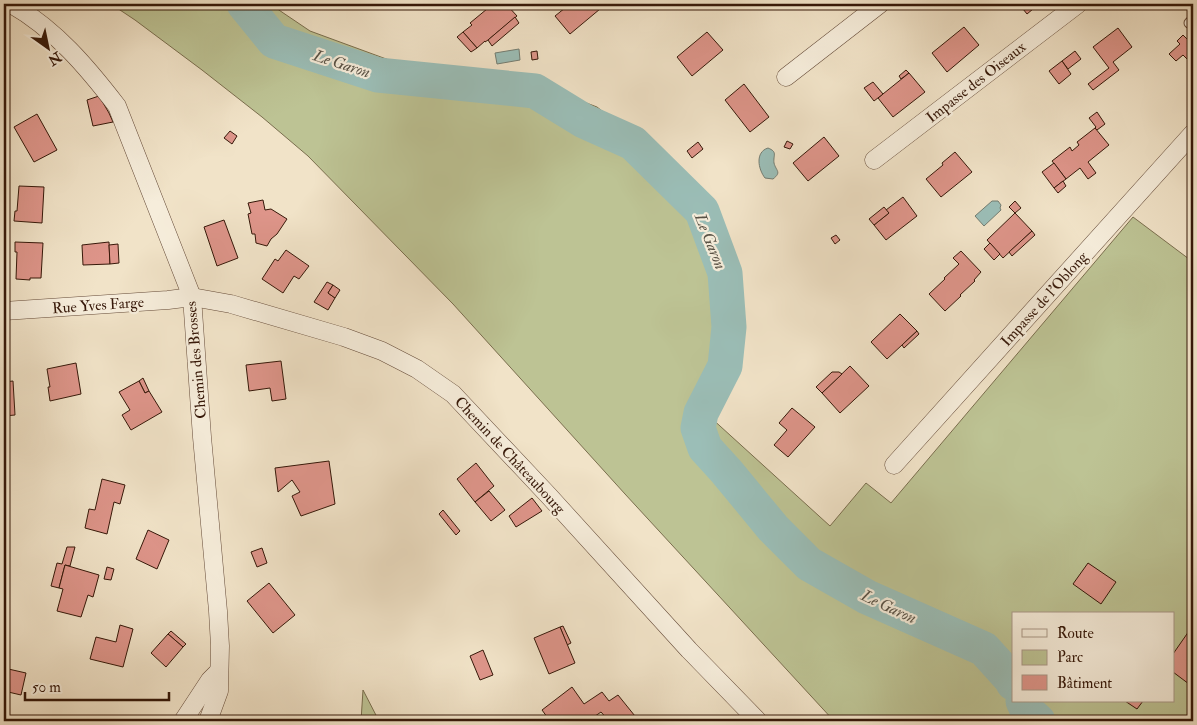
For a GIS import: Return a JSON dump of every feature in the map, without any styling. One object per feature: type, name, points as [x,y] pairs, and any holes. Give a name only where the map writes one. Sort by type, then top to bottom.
[{"type":"street","name":"Chemin des Brosses","points":[[11,4],[48,28],[74,54],[117,106],[192,297],[202,437],[218,611],[219,691],[208,721]]},
{"type":"street","points":[[786,77],[880,4]]},
{"type":"street","name":"Impasse des Oiseaux","points":[[874,160],[1078,4]]},
{"type":"street","name":"Impasse de l'Oblong","points":[[894,465],[1193,134]]},
{"type":"street","name":"Rue Yves Farge","points":[[4,312],[192,297]]},
{"type":"street","name":"Chemin de Châteaubourg","points":[[192,297],[231,304],[344,336],[382,351],[410,366],[453,394],[549,496],[688,650],[758,721]]},
{"type":"street","points":[[184,721],[210,680],[219,671]]},
{"type":"green space","points":[[111,4],[270,4],[310,31],[419,71],[534,83],[597,107],[654,151],[711,209],[735,283],[737,356],[709,416],[830,526],[866,483],[891,503],[1133,217],[1193,262],[1193,721],[834,721],[453,304],[308,156],[202,70]]},
{"type":"green space","points":[[363,690],[379,721],[361,721]]},
{"type":"water","points":[[519,49],[520,60],[497,64],[495,53]]},
{"type":"water","points":[[768,148],[774,152],[774,163],[778,171],[773,179],[765,178],[759,166],[761,153]]},
{"type":"water","points":[[992,201],[998,201],[1001,205],[1001,210],[984,226],[975,216]]},
{"type":"building","points":[[493,4],[506,4],[517,16],[477,48],[463,32],[472,25],[470,23]]},
{"type":"building","points":[[570,4],[596,4],[600,9],[570,34],[555,16]]},
{"type":"building","points":[[1019,4],[1039,4],[1027,14]]},
{"type":"building","points":[[515,17],[519,23],[492,46],[488,40]]},
{"type":"building","points":[[964,27],[979,45],[947,72],[932,53]]},
{"type":"building","points":[[1118,28],[1132,47],[1113,62],[1119,70],[1093,90],[1088,84],[1109,68],[1093,47]]},
{"type":"building","points":[[463,32],[477,48],[471,52],[457,37]]},
{"type":"building","points":[[707,32],[723,50],[692,76],[677,57]]},
{"type":"building","points":[[1183,35],[1193,45],[1192,64],[1183,55],[1176,61],[1169,54],[1180,44],[1177,41]]},
{"type":"building","points":[[537,51],[538,59],[532,60],[531,52]]},
{"type":"building","points":[[1075,51],[1081,59],[1068,69],[1062,61]]},
{"type":"building","points":[[1062,61],[1071,74],[1059,84],[1049,71]]},
{"type":"building","points":[[906,70],[909,73],[901,79],[899,76]]},
{"type":"building","points":[[909,73],[925,92],[893,117],[878,98]]},
{"type":"building","points":[[873,82],[883,94],[874,101],[864,88]]},
{"type":"building","points":[[744,84],[769,117],[750,132],[725,100]]},
{"type":"building","points":[[99,96],[113,122],[93,126],[87,100]]},
{"type":"building","points":[[1097,112],[1105,124],[1097,130],[1089,118]]},
{"type":"building","points":[[37,114],[57,150],[34,162],[14,127]]},
{"type":"building","points":[[1095,128],[1109,145],[1088,162],[1096,173],[1088,179],[1080,168],[1066,179],[1052,161],[1070,147],[1072,151],[1079,145],[1077,142]]},
{"type":"building","points":[[230,131],[237,136],[232,144],[224,138]]},
{"type":"building","points":[[824,137],[839,156],[808,181],[793,163]]},
{"type":"building","points":[[787,141],[793,144],[790,149],[784,147]]},
{"type":"building","points":[[698,142],[703,149],[692,158],[687,151]]},
{"type":"building","points":[[955,152],[972,172],[941,197],[926,179]]},
{"type":"building","points":[[1054,163],[1066,179],[1054,188],[1042,172]]},
{"type":"building","points":[[1063,181],[1066,186],[1058,193],[1054,188]]},
{"type":"building","points":[[19,186],[44,187],[42,223],[14,221],[15,211],[17,211]]},
{"type":"building","points":[[903,197],[917,216],[886,240],[874,225],[889,213],[886,210]]},
{"type":"building","points":[[263,200],[265,210],[271,209],[287,219],[267,246],[256,243],[248,214],[251,213],[248,203]]},
{"type":"building","points":[[1015,201],[1021,208],[1015,213],[1009,207]]},
{"type":"building","points":[[884,207],[889,213],[874,225],[869,219]]},
{"type":"building","points":[[1015,213],[1032,231],[1003,258],[987,240]]},
{"type":"building","points":[[224,220],[238,258],[217,266],[204,227]]},
{"type":"building","points":[[1032,231],[1035,235],[1012,256],[1009,252]]},
{"type":"building","points":[[836,235],[840,240],[835,244],[831,238]]},
{"type":"building","points":[[15,242],[43,243],[41,278],[30,278],[30,280],[16,279],[17,252],[15,252]]},
{"type":"building","points":[[109,242],[110,264],[83,265],[82,245]]},
{"type":"building","points":[[990,243],[1000,254],[994,260],[984,249]]},
{"type":"building","points":[[118,244],[119,263],[110,264],[109,245]]},
{"type":"building","points":[[286,250],[309,266],[299,279],[294,276],[283,293],[262,279],[275,259],[278,261]]},
{"type":"building","points":[[961,251],[981,272],[975,281],[945,311],[929,294],[959,264],[953,258]]},
{"type":"building","points":[[327,282],[333,285],[328,293],[335,298],[328,310],[314,302]]},
{"type":"building","points":[[333,285],[340,290],[335,298],[328,293]]},
{"type":"building","points":[[900,314],[917,331],[887,359],[871,342]]},
{"type":"building","points":[[917,331],[919,334],[904,348],[902,345]]},
{"type":"building","points":[[281,361],[286,399],[272,401],[270,388],[249,391],[246,365]]},
{"type":"building","points":[[76,363],[81,394],[50,401],[47,369]]},
{"type":"building","points":[[850,366],[869,386],[840,413],[822,393]]},
{"type":"building","points":[[832,372],[842,374],[822,393],[816,387]]},
{"type":"building","points":[[143,378],[149,391],[145,393],[139,381]]},
{"type":"building","points":[[13,381],[15,415],[4,416],[4,382]]},
{"type":"building","points":[[139,381],[145,393],[149,391],[162,412],[131,430],[122,415],[130,410],[119,392]]},
{"type":"building","points":[[792,408],[815,427],[788,457],[774,445],[787,430],[779,423]]},
{"type":"building","points":[[329,461],[335,504],[301,516],[292,496],[300,492],[292,480],[278,492],[275,468]]},
{"type":"building","points":[[476,463],[494,486],[475,502],[457,479]]},
{"type":"building","points":[[102,479],[125,485],[120,504],[114,502],[107,534],[85,528],[89,509],[95,510]]},
{"type":"building","points":[[489,491],[505,510],[491,521],[475,502]]},
{"type":"building","points":[[532,498],[542,511],[516,527],[509,516]]},
{"type":"building","points":[[443,510],[460,531],[456,535],[439,514]]},
{"type":"building","points":[[148,530],[169,540],[157,569],[136,559]]},
{"type":"building","points":[[67,547],[75,547],[70,566],[65,565],[59,588],[51,586],[57,563],[62,564]]},
{"type":"building","points":[[262,548],[267,563],[257,567],[251,552]]},
{"type":"building","points":[[1088,563],[1116,582],[1101,604],[1073,584]]},
{"type":"building","points":[[65,565],[99,575],[93,597],[88,595],[81,617],[57,611],[63,589],[59,588]]},
{"type":"building","points":[[107,567],[114,569],[111,580],[104,579]]},
{"type":"building","points":[[269,583],[295,615],[273,633],[247,601]]},
{"type":"building","points":[[120,625],[133,629],[123,667],[90,659],[96,637],[116,642]]},
{"type":"building","points":[[563,626],[571,643],[567,645],[560,627]]},
{"type":"building","points":[[560,627],[575,663],[549,674],[534,638]]},
{"type":"building","points":[[171,631],[186,644],[183,647],[168,634]]},
{"type":"building","points":[[1189,631],[1193,634],[1193,687],[1174,673],[1174,653]]},
{"type":"building","points":[[168,634],[183,647],[166,667],[151,653]]},
{"type":"building","points":[[483,650],[493,675],[480,680],[470,656]]},
{"type":"building","points":[[4,668],[26,673],[21,695],[4,691]]},
{"type":"building","points":[[572,687],[584,704],[602,692],[609,701],[618,695],[639,721],[609,721],[601,712],[588,721],[550,721],[542,710]]},
{"type":"building","points":[[1126,702],[1142,702],[1137,709]]},
{"type":"waterway","name":"Le Garon","points":[[244,4],[274,41],[378,75],[535,91],[584,121],[633,143],[702,211],[725,273],[729,327],[725,366],[701,413],[698,428],[705,448],[773,528],[809,564],[867,597],[984,649],[1012,681]]},
{"type":"waterway","name":"Le Garon","points":[[1023,702],[1028,712],[1038,721]]}]
